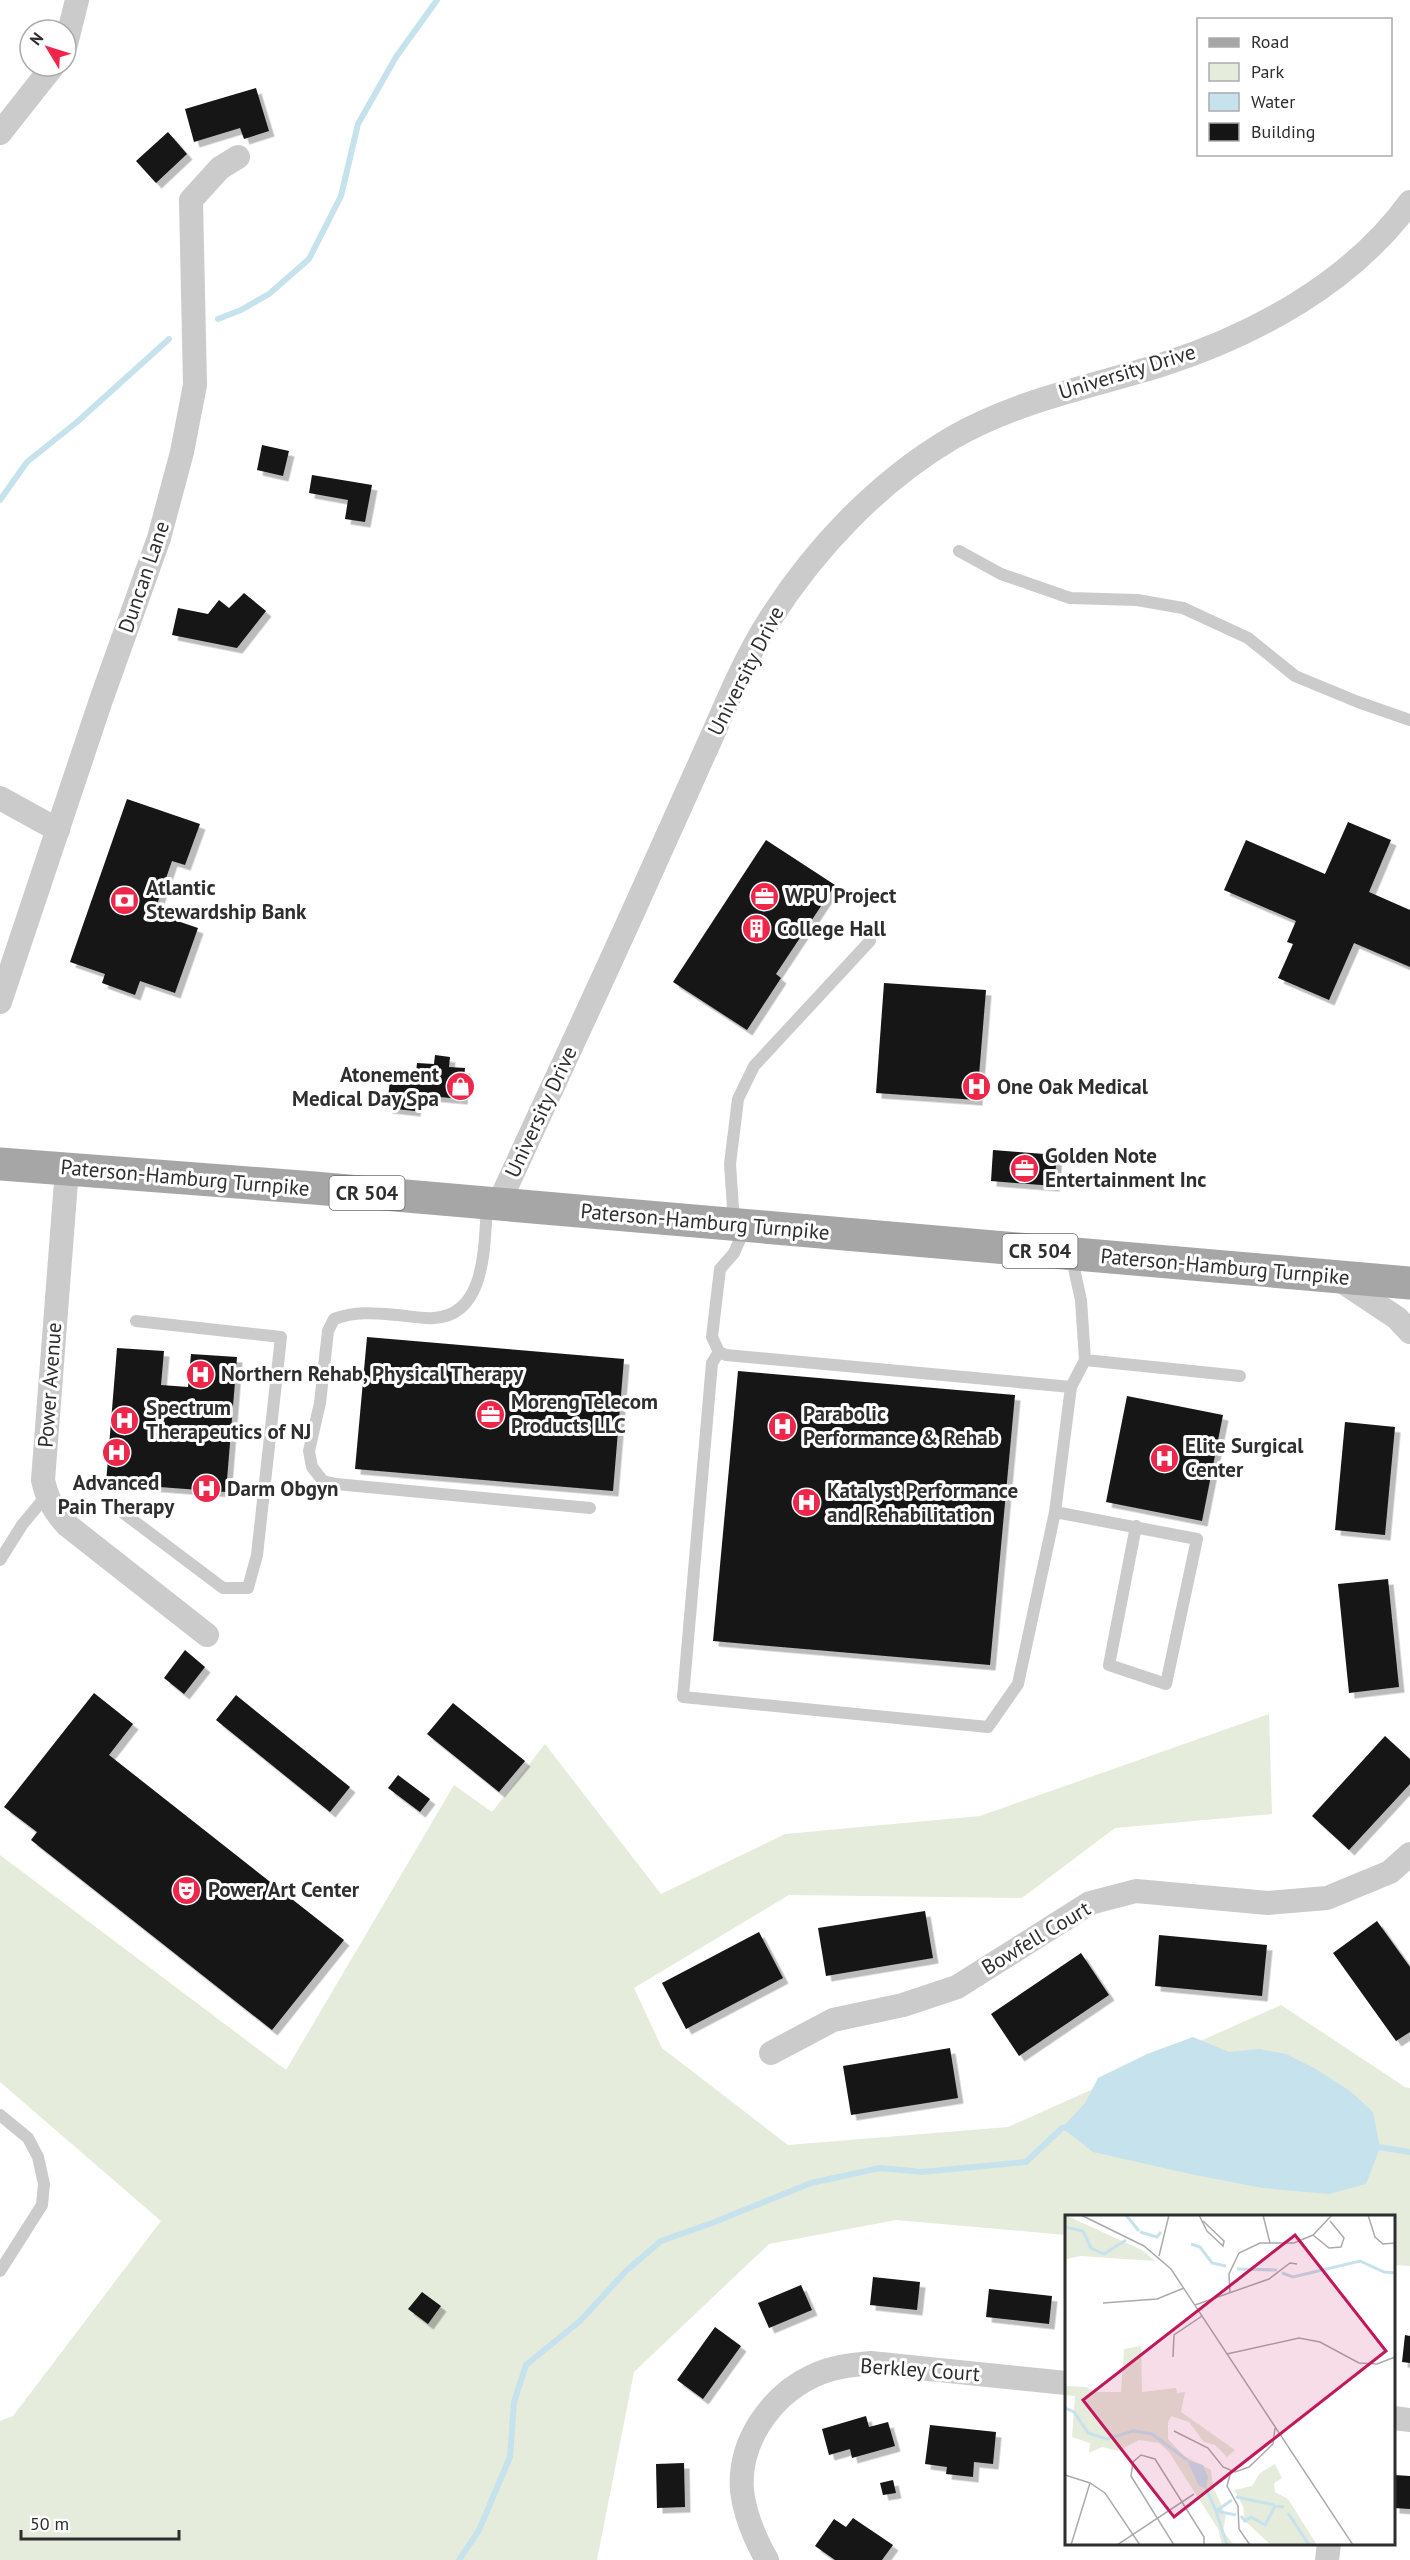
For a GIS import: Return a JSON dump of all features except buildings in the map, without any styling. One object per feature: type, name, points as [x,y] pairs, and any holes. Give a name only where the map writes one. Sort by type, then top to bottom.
[{"type":"main road","name":"Paterson-Hamburg Turnpike","points":[[0,1164],[1410,1283]]},
{"type":"street","points":[[72,18],[77,0]]},
{"type":"street","points":[[0,134],[44,78]]},
{"type":"street","name":"Duncan Lane","points":[[0,1002],[101,700],[159,538],[182,452],[195,385],[191,201],[220,168],[238,157]]},
{"type":"street","name":"University Drive","points":[[493,1204],[624,932],[742,669],[769,621],[793,585],[834,535],[873,497],[911,465],[953,438],[998,415],[1081,386],[1171,361],[1220,344],[1270,320],[1344,270],[1382,235],[1410,202]]},
{"type":"street","points":[[0,798],[58,830]]},
{"type":"street","name":"Power Avenue","points":[[46,1496],[43,1480],[67,1169]]},
{"type":"street","points":[[1335,1277],[1397,1318],[1410,1332]]},
{"type":"street","points":[[46,1496],[54,1512],[67,1525],[207,1635]]},
{"type":"street","name":"Bowfell Court","points":[[771,2053],[833,2020],[903,2005],[957,1987],[1090,1903],[1136,1891],[1269,1903],[1327,1898],[1407,1865]]},
{"type":"street","name":"Berkley Court","points":[[767,2560],[747,2516],[742,2490],[743,2471],[750,2444],[761,2420],[784,2394],[798,2383],[842,2366],[871,2362],[1065,2383]]},
{"type":"street","points":[[1395,2418],[1410,2420]]},
{"type":"street","points":[[1327,2560],[1329,2545]]},
{"type":"lane","points":[[959,551],[1001,574],[1070,597],[1137,600],[1183,608],[1248,638],[1295,676],[1410,720]]},
{"type":"lane","points":[[718,1352],[712,1337],[720,1269],[734,1253],[740,1225],[730,1164],[738,1099],[743,1085],[754,1066],[870,941]]},
{"type":"lane","points":[[493,1204],[483,1260],[471,1298],[455,1312],[435,1318],[353,1312],[334,1319],[328,1331],[320,1403],[309,1451],[312,1467],[323,1481],[336,1484],[590,1508]]},
{"type":"lane","points":[[718,1352],[712,1363],[683,1698],[988,1727],[1018,1684],[1054,1512],[1071,1387],[1085,1360],[1082,1300],[1071,1254]]},
{"type":"lane","points":[[118,1509],[223,1587],[248,1588],[257,1555],[281,1337],[136,1321]]},
{"type":"lane","points":[[718,1352],[1071,1387]]},
{"type":"lane","points":[[1085,1360],[1240,1376]]},
{"type":"lane","points":[[0,1560],[22,1525],[46,1496]]},
{"type":"lane","points":[[1054,1512],[1136,1526],[1197,1539],[1166,1684],[1108,1665],[1136,1526]]},
{"type":"lane","points":[[0,2115],[28,2138],[38,2157],[44,2184],[42,2205],[0,2271]]},
{"type":"green space","points":[[1269,1714],[1272,1814],[1115,1828],[1022,1898],[789,1895],[634,1988],[662,2048],[788,2145],[1008,2127],[1281,2005],[1405,2087],[1410,2088],[1410,2266],[1395,2265],[1395,2215],[1065,2215],[1065,2235],[896,2220],[769,2244],[634,2372],[597,2560],[0,2560],[0,2421],[13,2416],[161,2221],[0,2082],[0,1855],[286,2070],[454,1785],[492,1812],[545,1744],[661,1894],[785,1834],[980,1816]]},
{"type":"water","points":[[1193,2037],[1229,2052],[1259,2049],[1286,2054],[1316,2069],[1350,2091],[1373,2112],[1380,2148],[1366,2184],[1329,2194],[1263,2188],[1093,2152],[1062,2128],[1085,2103],[1098,2078],[1147,2054]]},
{"type":"waterway","points":[[218,319],[241,310],[269,294],[309,259],[341,196],[358,124],[396,57],[437,0]]},
{"type":"waterway","points":[[0,500],[27,462],[77,422],[169,339]]},
{"type":"waterway","points":[[459,2560],[479,2530],[510,2457],[514,2402],[526,2365],[580,2321],[627,2270],[661,2241],[811,2183],[880,2168],[922,2172],[1026,2162],[1062,2128],[1069,2127]]},
{"type":"waterway","points":[[1372,2146],[1410,2152]]},
{"type":"place","name":"WPU Project","points":[[764,896]]},
{"type":"place","name":"Atlantic Stewardship Bank","points":[[125,900]]},
{"type":"place","name":"College Hall","points":[[756,929]]},
{"type":"place","name":"Atonement Medical Day Spa","points":[[460,1087]]},
{"type":"place","name":"One Oak Medical","points":[[976,1087]]},
{"type":"place","name":"Golden Note Entertainment Inc","points":[[1024,1168]]},
{"type":"place","name":"Northern Rehab, Physical Therapy","points":[[200,1374]]},
{"type":"place","name":"Moreng Telecom Products LLC","points":[[490,1414]]},
{"type":"place","name":"Spectrum Therapeutics of NJ","points":[[125,1420]]},
{"type":"place","name":"Parabolic Performance & Rehab","points":[[782,1426]]},
{"type":"place","name":"Advanced Pain Therapy","points":[[116,1452]]},
{"type":"place","name":"Elite Surgical Center","points":[[1164,1458]]},
{"type":"place","name":"Darm Obgyn","points":[[206,1489]]},
{"type":"place","name":"Katalyst Performance and Rehabilitation","points":[[806,1503]]},
{"type":"place","name":"Power Art Center","points":[[187,1890]]}]
